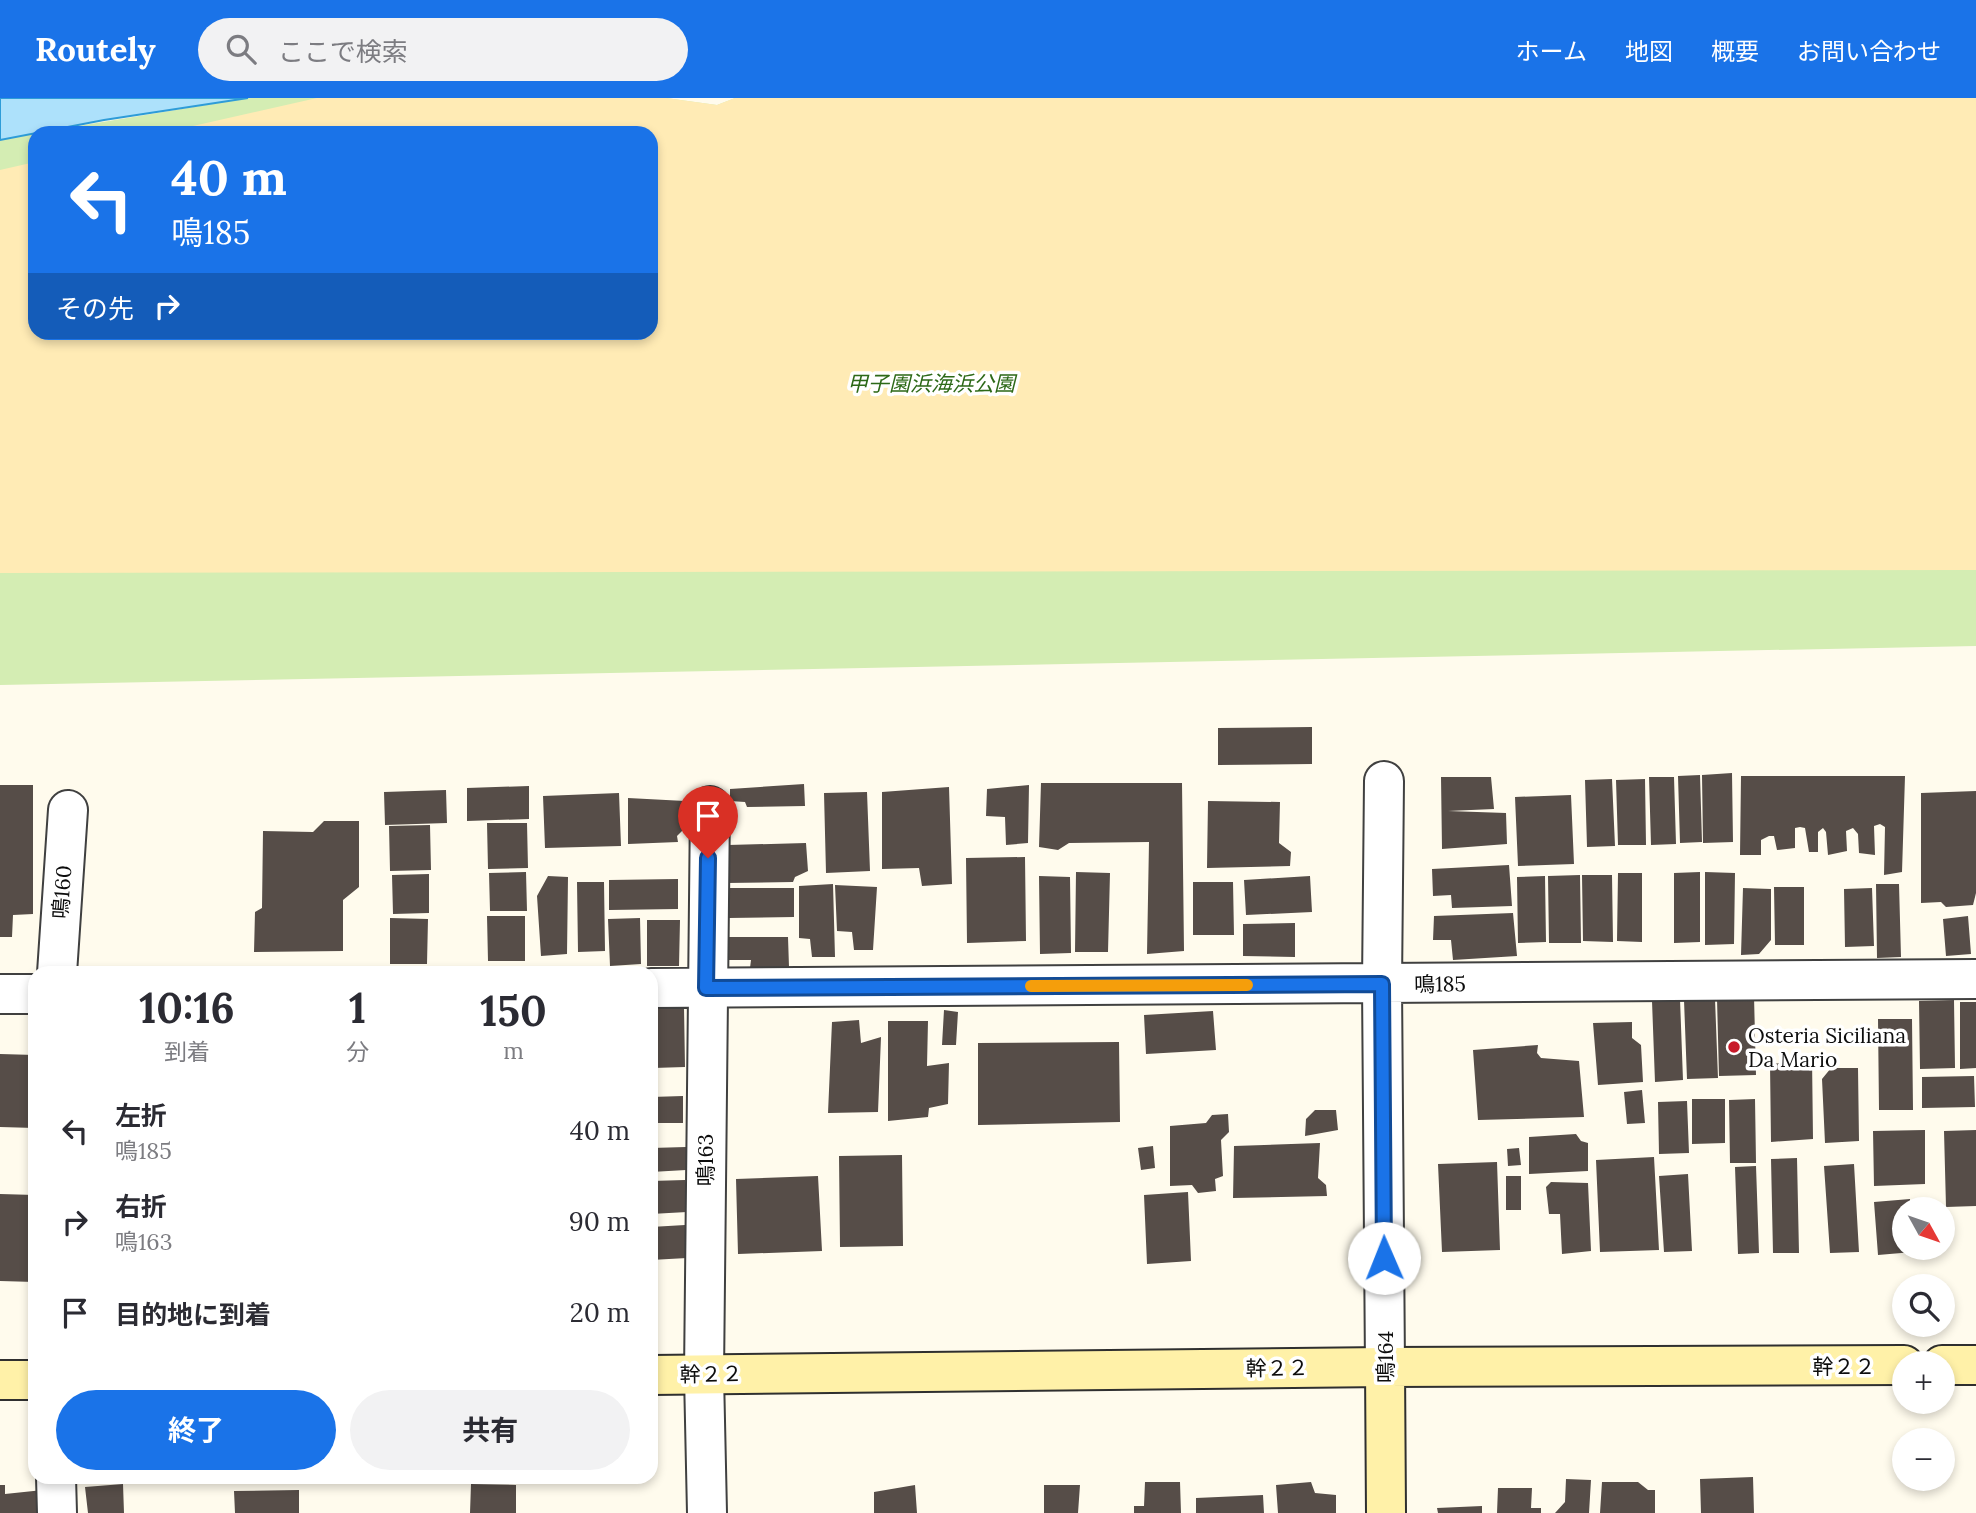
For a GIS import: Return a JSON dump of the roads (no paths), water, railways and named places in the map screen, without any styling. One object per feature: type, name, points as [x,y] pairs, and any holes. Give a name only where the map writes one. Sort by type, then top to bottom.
[{"type":"street","name":"鳴164","points":[[1384,781],[1382,984],[1386,1513]]},
{"type":"street","name":"鳴163","points":[[707,1513],[704,1375],[710,806]]},
{"type":"street","name":"鳴160","points":[[57,966],[68,810]]},
{"type":"street","name":"鳴185","points":[[658,988],[1976,978]]},
{"type":"street","points":[[0,995],[28,994]]},
{"type":"street","points":[[1955,1365],[1976,1365]]},
{"type":"street","name":"幹２２","points":[[658,1375],[1385,1367],[1892,1366]]},
{"type":"street","points":[[0,1380],[28,1380]]},
{"type":"street","points":[[57,1484],[57,1513]]},
{"type":"water","points":[[0,98],[248,98],[73,126],[28,126],[28,135],[0,140]]},
{"type":"place","name":"Osteria Siciliana Da Mario","points":[[1734,1047]]},
{"type":"park label","name":"甲子園浜海浜公園","points":[[931,383]]}]
